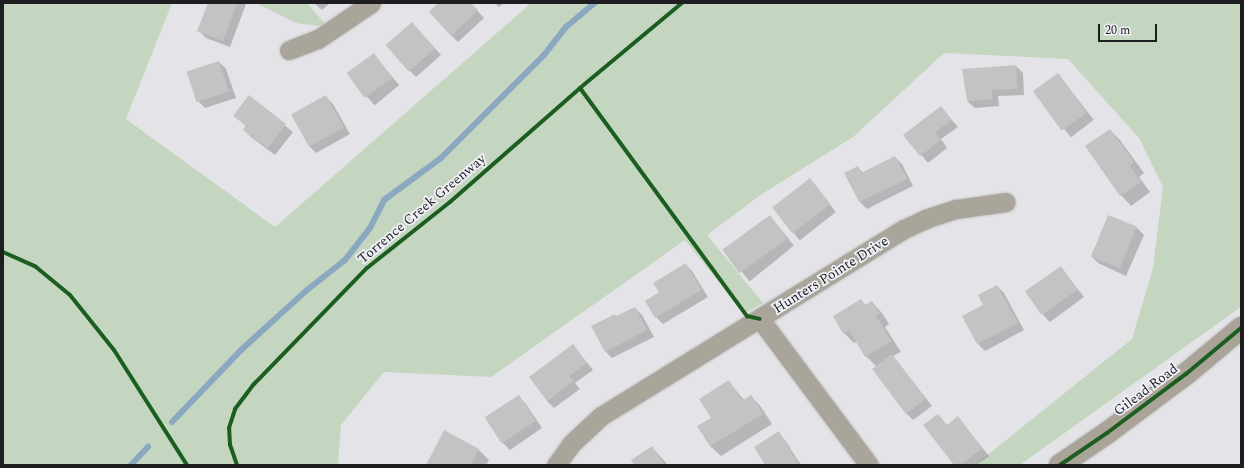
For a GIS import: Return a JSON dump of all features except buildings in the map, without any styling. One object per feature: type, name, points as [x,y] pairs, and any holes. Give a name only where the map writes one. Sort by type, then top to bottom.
[{"type":"main road","name":"Gilead Road","points":[[1060,465],[1113,429],[1186,374],[1241,328]]},
{"type":"street","points":[[289,50],[318,39],[371,3]]},
{"type":"street","name":"Hunters Pointe Drive","points":[[556,465],[571,444],[601,416],[904,229],[918,222],[956,209],[1006,202]]},
{"type":"street","points":[[760,319],[869,465]]},
{"type":"green space","points":[[3,3],[172,3],[126,119],[275,227],[531,3],[1241,3],[1241,307],[1020,465],[975,465],[1132,339],[1153,268],[1163,187],[1139,138],[1068,59],[944,53],[853,137],[762,194],[707,235],[763,303],[744,314],[685,240],[491,377],[384,372],[341,425],[338,465],[3,465]]},
{"type":"green space","points":[[256,3],[307,3],[326,25],[317,26],[296,23]]},
{"type":"waterway","points":[[172,422],[241,350],[307,290],[345,260],[370,228],[384,200],[441,158],[544,55],[566,27],[595,3]]},
{"type":"waterway","points":[[131,465],[148,447]]},
{"type":"cycle path","name":"Torrence Creek Greenway","points":[[237,465],[230,445],[229,428],[235,409],[254,384],[367,268],[450,202],[580,88],[682,3]]},
{"type":"cycle path","points":[[580,88],[747,316],[760,319]]},
{"type":"cycle path","points":[[3,252],[36,267],[70,295],[114,350],[187,465]]},
{"type":"cycle path","points":[[1060,465],[1107,433],[1186,374],[1241,328]]}]
